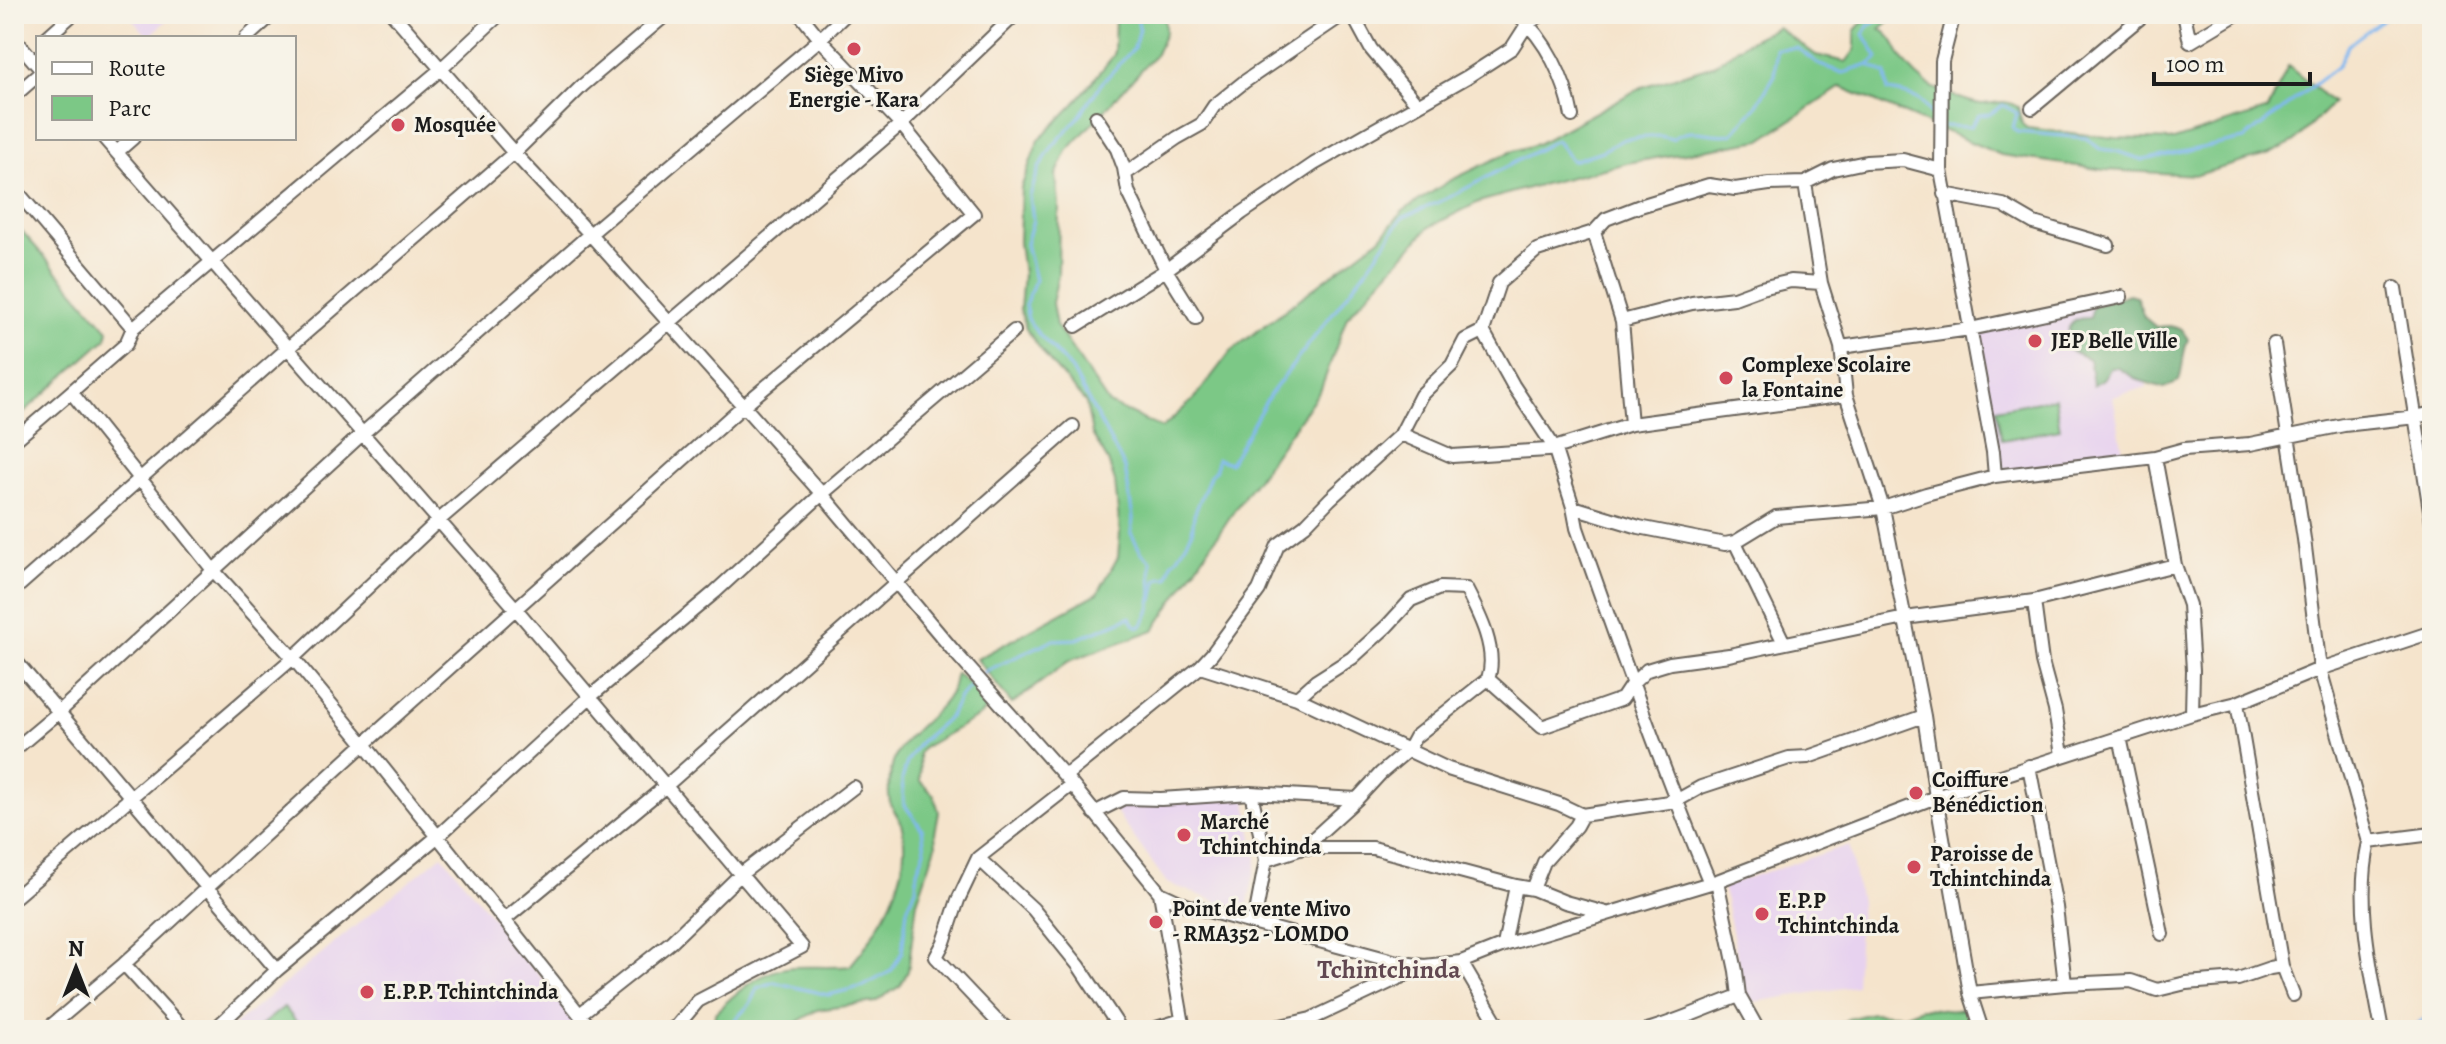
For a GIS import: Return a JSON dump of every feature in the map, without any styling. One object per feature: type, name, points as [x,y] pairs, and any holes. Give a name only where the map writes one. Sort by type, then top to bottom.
[{"type":"street","points":[[48,36],[73,14]]},
{"type":"street","points":[[248,36],[273,14]]},
{"type":"street","points":[[393,14],[514,153],[822,494],[1160,893],[1186,905],[1397,962],[1424,966],[1461,962],[1504,945],[1713,882],[1936,797],[2192,714],[2237,703],[2320,669],[2432,632]]},
{"type":"street","points":[[14,441],[126,344],[133,328],[441,69],[500,14]]},
{"type":"street","points":[[14,590],[514,153],[582,86],[667,14]]},
{"type":"street","points":[[46,1030],[124,964],[364,744],[744,405],[974,214],[901,124],[800,14]]},
{"type":"street","points":[[14,750],[362,434],[846,14]]},
{"type":"street","points":[[14,898],[293,658],[438,521],[901,124],[1016,14]]},
{"type":"street","points":[[1125,174],[1202,124],[1214,106],[1244,82],[1344,14]]},
{"type":"street","points":[[1352,14],[1371,49],[1417,104]]},
{"type":"street","points":[[1517,14],[1528,23],[1548,50],[1568,96],[1572,116]]},
{"type":"street","points":[[1076,326],[1166,270],[1314,164],[1512,48],[1528,23],[1543,14]]},
{"type":"street","points":[[1954,14],[1942,61],[1941,170],[1995,476]]},
{"type":"street","points":[[2032,108],[2140,18],[2138,14]]},
{"type":"street","points":[[2184,14],[2190,42],[2237,14]]},
{"type":"street","points":[[14,38],[36,64]]},
{"type":"street","points":[[28,55],[36,47]]},
{"type":"street","points":[[14,96],[36,77]]},
{"type":"street","points":[[1096,117],[1117,149],[1128,191],[1166,270],[1196,318]]},
{"type":"street","points":[[106,140],[516,609],[802,947],[698,1001],[670,1030]]},
{"type":"street","points":[[117,152],[131,140]]},
{"type":"street","points":[[1009,1030],[936,957],[978,858],[1212,654],[1259,590],[1278,545],[1305,525],[1401,434],[1421,395],[1452,365],[1465,340],[1483,331],[1499,283],[1537,250],[1594,232],[1606,219],[1640,206],[1709,185],[1735,189],[1805,183],[1833,169],[1866,162],[1903,160],[1941,170]]},
{"type":"street","points":[[1805,183],[1821,283],[1841,347],[1846,395],[1883,508],[1924,716],[1970,993],[1982,1030]]},
{"type":"street","points":[[14,188],[133,328]]},
{"type":"street","points":[[1944,194],[2003,205],[2034,223],[2108,245]]},
{"type":"street","points":[[1594,232],[1622,321],[1631,424]]},
{"type":"street","points":[[1622,321],[1692,303],[1734,298],[1791,281],[1821,283]]},
{"type":"street","points":[[2395,288],[2432,523]]},
{"type":"street","points":[[1841,347],[1970,329],[2121,297]]},
{"type":"street","points":[[214,1030],[277,970],[437,837],[591,696],[1014,331]]},
{"type":"street","points":[[1483,331],[1513,385],[1554,447],[1577,528],[1632,684],[1676,801],[1713,882],[1736,971],[1739,996],[1757,1028]]},
{"type":"street","points":[[2274,344],[2320,669],[2369,842],[2363,867],[2365,921],[2382,1030]]},
{"type":"street","points":[[71,392],[213,570],[293,658],[364,744],[592,1030]]},
{"type":"street","points":[[1401,434],[1452,456],[1548,450],[1631,424],[1846,395]]},
{"type":"street","points":[[1573,507],[1639,527],[1725,544],[1735,542],[1776,517],[1883,508],[1995,476],[2155,457],[2184,449],[2250,444],[2344,425],[2432,413]]},
{"type":"street","points":[[504,920],[667,785],[1073,426]]},
{"type":"street","points":[[2155,457],[2175,565],[2189,605],[2192,714]]},
{"type":"street","points":[[1735,542],[1784,643]]},
{"type":"street","points":[[1488,679],[1542,727],[1622,699],[1647,670],[1670,663],[1729,655],[1905,618],[2034,601],[2175,565]]},
{"type":"street","points":[[1297,698],[1316,681],[1352,658],[1411,600],[1440,588],[1466,589],[1481,617],[1492,668],[1488,679],[1415,737],[1408,750],[1303,848]]},
{"type":"street","points":[[2034,601],[2042,662],[2055,710],[2062,755]]},
{"type":"street","points":[[14,659],[277,970]]},
{"type":"street","points":[[1200,667],[1297,698],[1448,769],[1559,804],[1582,815],[1676,801],[1701,787],[1789,758],[1808,757],[1924,716]]},
{"type":"street","points":[[2237,703],[2282,966],[2293,995]]},
{"type":"street","points":[[2120,737],[2162,934]]},
{"type":"street","points":[[2029,766],[2056,907],[2065,984]]},
{"type":"street","points":[[580,1014],[671,942],[741,874],[854,787]]},
{"type":"street","points":[[1094,813],[1124,798],[1161,799],[1251,793],[1357,799]]},
{"type":"street","points":[[1251,793],[1266,860],[1254,923]]},
{"type":"street","points":[[1533,889],[1544,862],[1582,815]]},
{"type":"street","points":[[2369,842],[2432,834]]},
{"type":"street","points":[[1266,860],[1303,848],[1373,848],[1533,889],[1607,914]]},
{"type":"street","points":[[978,858],[1033,909],[1079,966],[1121,1030]]},
{"type":"street","points":[[1504,945],[1516,886]]},
{"type":"street","points":[[1150,1030],[1183,1025],[1160,893]]},
{"type":"street","points":[[1461,962],[1501,1030]]},
{"type":"street","points":[[124,964],[184,1030]]},
{"type":"street","points":[[1263,1030],[1314,1025],[1424,966]]},
{"type":"street","points":[[1970,993],[2131,981],[2157,990],[2186,983],[2238,979],[2282,966]]},
{"type":"street","points":[[1647,1030],[1681,1021],[1739,996]]},
{"type":"shaded area","points":[[127,14],[173,14],[150,36]]},
{"type":"shaded area","points":[[2134,300],[2147,387],[2113,397],[2123,452],[2003,472],[1978,334],[2093,306]]},
{"type":"shaded area","name":"Marché Tchintchinda","points":[[1246,798],[1257,860],[1246,912],[1167,883],[1115,811],[1125,804]]},
{"type":"shaded area","name":"E.P.P Tchintchinda","points":[[1849,845],[1860,902],[1856,986],[1747,1003],[1723,886]]},
{"type":"shaded area","points":[[442,855],[584,1030],[228,1030]]},
{"type":"green space","points":[[1115,14],[1165,14],[1165,33],[1156,54],[1067,151],[1056,175],[1059,204],[1058,276],[1052,303],[1056,325],[1109,404],[1162,428],[1195,398],[1231,351],[1380,238],[1403,211],[1449,181],[1510,152],[1537,144],[1642,87],[1714,65],[1745,43],[1777,27],[1816,55],[1846,62],[1855,50],[1855,30],[1870,14],[1898,14],[1880,29],[1891,38],[1905,62],[1920,79],[1934,88],[1972,102],[2013,104],[2018,107],[2022,124],[2027,128],[2116,138],[2174,140],[2268,110],[2288,66],[2333,103],[2295,141],[2270,154],[2197,175],[2105,170],[2001,155],[1841,87],[1761,140],[1627,163],[1479,202],[1429,227],[1347,317],[1321,389],[1154,630],[1069,661],[1012,704],[977,659],[1098,593],[1118,557],[1120,532],[1115,482],[1108,461],[1092,434],[1086,403],[1026,329],[1020,309],[1023,274],[1019,242],[1021,188],[1038,141],[1074,104],[1114,55]]},
{"type":"green space","points":[[14,222],[108,330],[106,339],[14,421]]},
{"type":"green space","points":[[2129,294],[2136,296],[2144,317],[2156,327],[2181,329],[2188,339],[2179,381],[2164,388],[2138,380],[2118,368],[2111,368],[2103,379],[2093,385],[2089,359],[2069,350],[2067,337],[2072,323],[2090,318],[2093,306]]},
{"type":"green space","points":[[2055,398],[2060,429],[2002,440],[1996,409]]},
{"type":"green space","points":[[956,673],[990,707],[919,753],[920,781],[934,795],[939,812],[936,846],[917,902],[908,971],[900,986],[875,1002],[817,1010],[796,1023],[791,1030],[714,1030],[715,1013],[740,990],[759,978],[792,967],[850,966],[872,936],[891,901],[903,864],[902,827],[889,795],[893,763],[904,742],[945,701]]},
{"type":"green space","points":[[284,1007],[303,1030],[255,1030]]},
{"type":"green space","points":[[1921,1008],[1964,1008],[1973,1030],[1830,1030],[1848,1019],[1872,1013],[1904,1015]]},
{"type":"waterway","points":[[981,676],[1052,640],[1077,639],[1130,617],[1140,627],[1151,604],[1151,561],[1141,552],[1131,533],[1133,518],[1125,468],[1072,370],[1036,331],[1028,319],[1025,305],[1035,280],[1026,244],[1033,220],[1030,196],[1039,168],[1101,84],[1134,48],[1139,28],[1137,14]]},
{"type":"waterway","points":[[1869,65],[1878,58],[1864,34],[1868,26],[1891,14]]},
{"type":"waterway","points":[[1944,126],[1970,127],[1979,115],[1990,114],[2003,105],[2017,113],[2013,128],[2017,132],[2086,138],[2100,149],[2144,160],[2244,139],[2338,66],[2348,45],[2390,14]]},
{"type":"waterway","points":[[1153,600],[1157,581],[1168,578],[1172,563],[1192,533],[1194,515],[1216,469],[1217,459],[1230,463],[1269,396],[1402,218],[1450,197],[1556,140],[1572,161],[1602,151],[1624,139],[1660,136],[1672,139],[1688,132],[1732,134],[1755,108],[1775,75],[1776,49],[1797,48],[1820,65],[1843,73],[1869,65],[1886,74],[1888,91],[1918,100],[1937,124]]},
{"type":"waterway","points":[[731,1030],[733,1022],[750,1004],[757,988],[774,982],[828,995],[864,986],[891,971],[902,952],[907,909],[916,888],[917,871],[925,850],[922,829],[904,804],[902,780],[907,762],[919,743],[950,716],[959,697],[976,681]]},
{"type":"waterway","points":[[2409,1030],[2432,1014]]},
{"type":"place","name":"Siège Mivo Energie - Kara","points":[[854,49]]},
{"type":"place","name":"Mosquée","points":[[398,125]]},
{"type":"place","name":"JEP Belle Ville","points":[[2035,341]]},
{"type":"place","name":"Complexe Scolaire la Fontaine","points":[[1726,378]]},
{"type":"place","name":"Coiffure Bénédiction","points":[[1916,793]]},
{"type":"place","name":"Marché Tchintchinda","points":[[1184,835]]},
{"type":"place","name":"Paroisse de Tchintchinda","points":[[1914,867]]},
{"type":"place","name":"E.P.P Tchintchinda","points":[[1762,914]]},
{"type":"place","name":"Point de vente Mivo - RMA352 - LOMDO","points":[[1156,922]]},
{"type":"place","name":"E.P.P. Tchintchinda","points":[[367,992]]},
{"type":"district","name":"Tchintchinda","points":[[1389,969]]}]
